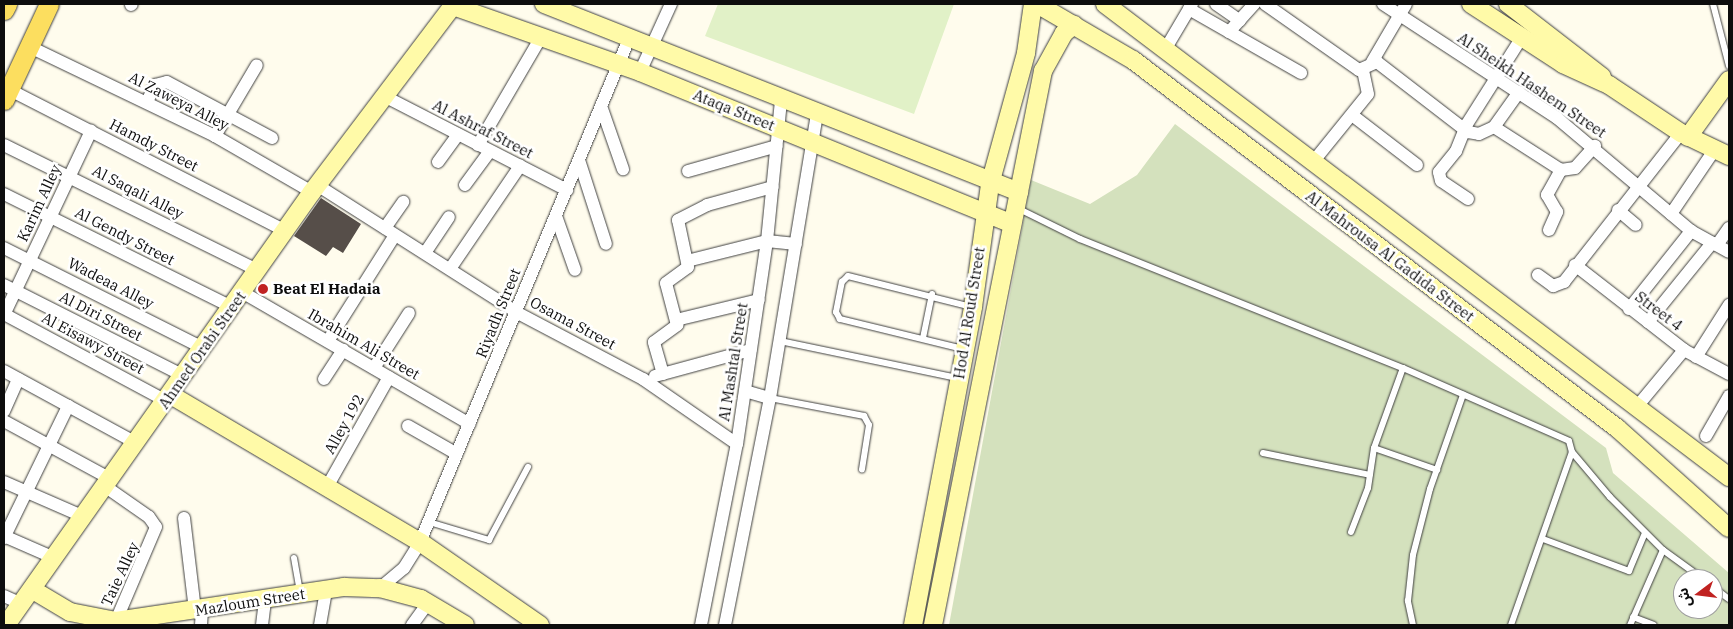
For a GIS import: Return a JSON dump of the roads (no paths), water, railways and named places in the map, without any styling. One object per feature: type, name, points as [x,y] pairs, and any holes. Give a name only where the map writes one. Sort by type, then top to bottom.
[{"type":"main road","points":[[4,10],[7,4]]},
{"type":"main road","points":[[6,94],[49,4]]},
{"type":"street","name":"Ataqa Street","points":[[544,4],[990,184],[1015,208]]},
{"type":"street","points":[[640,72],[671,4]]},
{"type":"street","name":"Hod Al Roud Street","points":[[913,625],[973,307],[990,184],[1026,53],[1033,4]]},
{"type":"street","name":"Al Mahrousa Al Gadida Street","points":[[1037,4],[1133,60],[1618,428],[1729,528]]},
{"type":"street","name":"Al Mahrousa Al Gadida Street","points":[[1105,4],[1166,48],[1635,409],[1729,477]]},
{"type":"street","points":[[1216,4],[1240,21]]},
{"type":"street","points":[[1229,32],[1254,4]]},
{"type":"street","points":[[1265,4],[1368,66],[1464,130],[1479,134],[1494,127],[1519,92]]},
{"type":"street","name":"Al Sheikh Hashem Street","points":[[1383,4],[1403,9],[1495,78],[1519,92],[1595,146],[1640,183],[1691,231],[1729,252]]},
{"type":"street","points":[[1471,4],[1563,64],[1609,85],[1685,135],[1725,152],[1671,214]]},
{"type":"street","points":[[1508,4],[1574,51],[1609,85]]},
{"type":"street","name":"Ataqa Street","points":[[454,5],[640,72],[985,212],[1015,208]]},
{"type":"street","name":"Ahmed Orabi Street","points":[[6,625],[33,590],[314,189],[454,5]]},
{"type":"street","points":[[1166,48],[1190,6],[1229,32],[1301,73]]},
{"type":"street","points":[[1313,162],[1368,94],[1368,66],[1403,9]]},
{"type":"street","name":"Hod Al Roud Street","points":[[934,625],[1043,71],[1064,33],[1074,26]]},
{"type":"street","points":[[1133,60],[1147,35]]},
{"type":"street","points":[[478,145],[541,37]]},
{"type":"street","points":[[1468,198],[1439,177],[1464,130],[1522,37]]},
{"type":"street","name":"Riyadh Street","points":[[380,588],[404,568],[420,542],[629,39]]},
{"type":"street","name":"Al Zaweya Alley","points":[[28,46],[147,102],[314,189]]},
{"type":"street","points":[[214,136],[256,64]]},
{"type":"street","points":[[1538,276],[1556,286],[1640,183],[1685,135],[1729,80]]},
{"type":"street","points":[[147,102],[155,86],[167,82],[272,138]]},
{"type":"street","name":"Hamdy Street","points":[[6,94],[91,131],[285,231]]},
{"type":"street","name":"Al Ashraf Street","points":[[384,96],[566,190]]},
{"type":"street","name":"Al Mashtal Street","points":[[701,625],[737,444],[759,300],[768,240],[781,101]]},
{"type":"street","points":[[601,106],[623,169]]},
{"type":"street","points":[[725,625],[770,398],[817,115]]},
{"type":"street","points":[[1352,115],[1418,165]]},
{"type":"street","points":[[1494,127],[1561,170],[1575,168],[1595,146]]},
{"type":"street","name":"Karim Alley","points":[[4,314],[10,288],[30,261],[91,131]]},
{"type":"street","points":[[438,162],[458,134]]},
{"type":"street","name":"Al Saqali Alley","points":[[4,145],[257,270]]},
{"type":"street","points":[[688,171],[777,146]]},
{"type":"street","points":[[465,186],[490,151]]},
{"type":"street","points":[[579,160],[606,244]]},
{"type":"street","points":[[450,269],[520,166]]},
{"type":"street","points":[[1549,230],[1557,212],[1547,195],[1561,170]]},
{"type":"street","points":[[663,374],[654,342],[675,329],[676,320],[666,283],[687,270],[687,261],[677,227],[681,218],[708,205],[773,187]]},
{"type":"street","name":"Osama Street","points":[[314,189],[425,253],[516,312],[643,379],[737,444]]},
{"type":"street","name":"Al Gendy Street","points":[[4,194],[232,307]]},
{"type":"street","points":[[328,341],[390,232],[403,202]]},
{"type":"street","points":[[1618,210],[1636,225]]},
{"type":"street","points":[[556,216],[574,270]]},
{"type":"street","points":[[425,253],[449,217]]},
{"type":"street","points":[[1648,322],[1729,228]]},
{"type":"street","points":[[1629,309],[1691,231]]},
{"type":"street","points":[[687,261],[768,240],[796,244]]},
{"type":"street","name":"Wadeaa Alley","points":[[4,248],[203,348]]},
{"type":"street","name":"Street 4","points":[[1575,265],[1684,350],[1729,374]]},
{"type":"street","name":"Al Diri Street","points":[[10,288],[184,376]]},
{"type":"street","name":"Ibrahim Ali Street","points":[[242,292],[470,424]]},
{"type":"street","points":[[676,320],[759,300]]},
{"type":"street","points":[[1696,356],[1729,305]]},
{"type":"street","points":[[374,368],[409,313]]},
{"type":"street","name":"Al Eisawy Street","points":[[4,314],[168,398]]},
{"type":"street","points":[[324,379],[343,350]]},
{"type":"street","points":[[643,379],[751,350]]},
{"type":"street","points":[[1635,409],[1684,350]]},
{"type":"street","points":[[4,371],[136,443]]},
{"type":"street","name":"Alley 192","points":[[327,487],[390,377]]},
{"type":"street","points":[[4,411],[18,379]]},
{"type":"street","points":[[745,391],[770,398]]},
{"type":"street","points":[[1706,436],[1729,396]]},
{"type":"street","points":[[168,398],[327,487],[420,542],[540,625]]},
{"type":"street","points":[[54,558],[4,536],[68,406]]},
{"type":"street","points":[[4,421],[49,445],[108,482]]},
{"type":"street","points":[[408,426],[457,454]]},
{"type":"street","points":[[4,482],[84,517]]},
{"type":"street","name":"Taie Alley","points":[[108,482],[153,521],[154,540],[116,621]]},
{"type":"street","points":[[184,518],[199,615]]},
{"type":"street","name":"Mazloum Street","points":[[33,590],[70,612],[116,621],[199,615],[265,599],[326,590],[380,588],[428,602],[454,622]]},
{"type":"street","points":[[320,625],[326,590]]},
{"type":"street","points":[[4,596],[22,604]]},
{"type":"street","points":[[262,625],[265,599]]},
{"type":"street","points":[[412,625],[428,602]]},
{"type":"lane","points":[[1714,4],[1729,66]]},
{"type":"lane","points":[[1015,208],[1080,238],[1403,368],[1463,395],[1558,433],[1569,441],[1572,452],[1645,533],[1663,550],[1689,569]]},
{"type":"lane","points":[[964,349],[837,318],[842,282],[851,277],[932,294],[973,307]]},
{"type":"lane","points":[[923,338],[932,294]]},
{"type":"lane","points":[[780,342],[959,378]]},
{"type":"lane","points":[[1351,532],[1370,475],[1374,448],[1403,368]]},
{"type":"lane","points":[[1413,625],[1409,581],[1437,470],[1463,395]]},
{"type":"lane","points":[[770,398],[864,416],[869,425],[862,469]]},
{"type":"lane","points":[[1374,448],[1437,470]]},
{"type":"lane","points":[[1511,625],[1543,539],[1572,452]]},
{"type":"lane","points":[[1263,453],[1370,475]]},
{"type":"lane","points":[[429,522],[489,540],[528,468]]},
{"type":"lane","points":[[1543,539],[1629,571],[1645,533]]},
{"type":"lane","points":[[1630,625],[1663,550]]},
{"type":"lane","points":[[294,558],[300,594]]},
{"type":"lane","points":[[1633,617],[1654,625]]},
{"type":"place","name":"Beat El Hadaia","points":[[263,289]]}]
